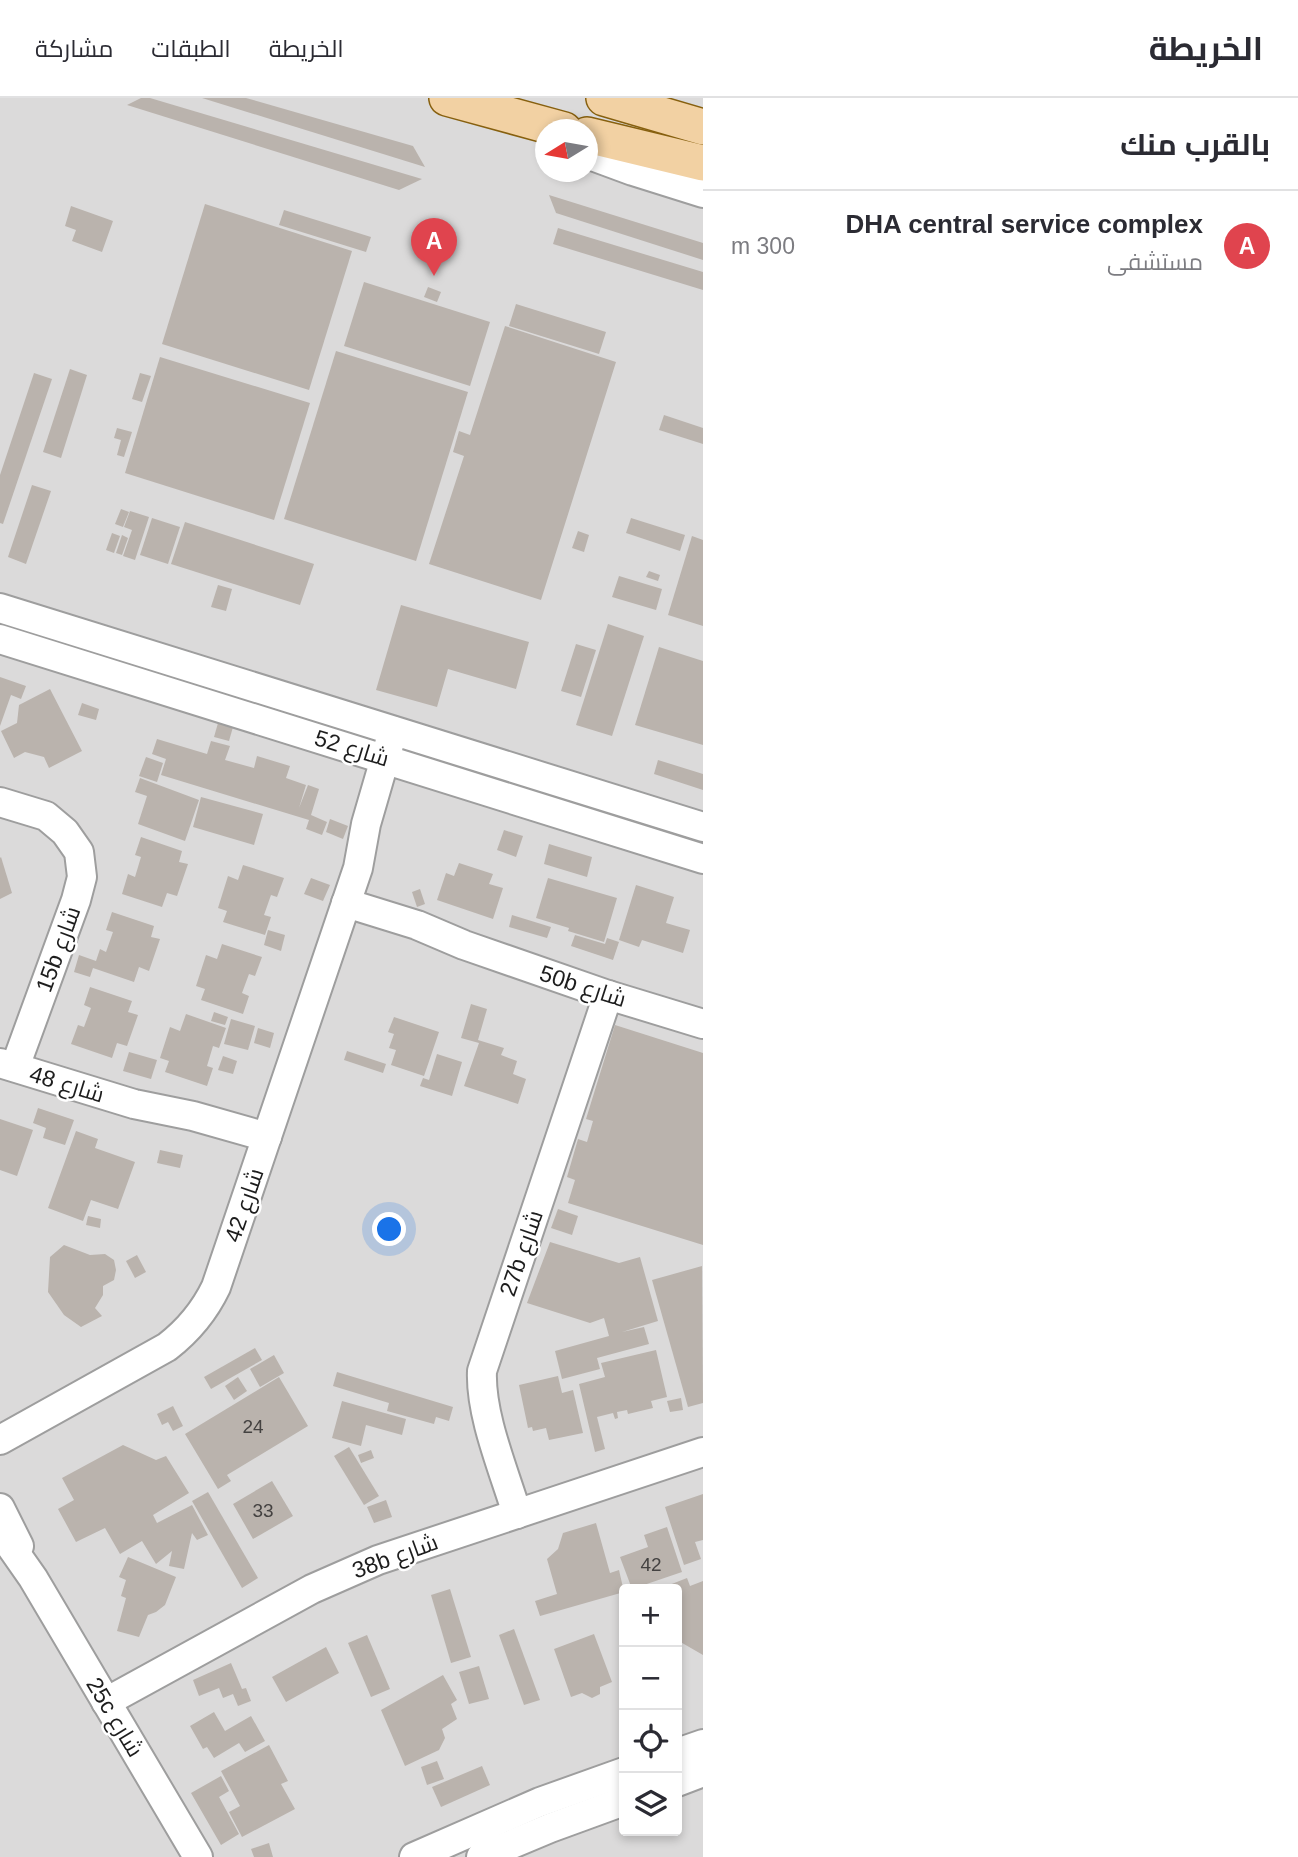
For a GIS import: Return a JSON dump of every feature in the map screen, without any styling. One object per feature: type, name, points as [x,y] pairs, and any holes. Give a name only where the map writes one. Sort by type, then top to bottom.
[{"type":"main road","points":[[447,98],[535,123]]},
{"type":"main road","points":[[604,98],[703,127]]},
{"type":"main road","points":[[598,138],[703,163]]},
{"type":"street","points":[[598,158],[703,193]]},
{"type":"street","name":"شارع 52","points":[[0,608],[703,827]]},
{"type":"street","name":"شارع 52","points":[[0,639],[703,859]]},
{"type":"street","name":"شارع 42","points":[[0,1440],[167,1347],[201,1314],[216,1287],[358,868],[362,839],[403,734]]},
{"type":"street","name":"15b شارع","points":[[0,802],[46,816],[65,832],[79,852],[82,877],[76,900],[7,1065]]},
{"type":"street","name":"50b شارع","points":[[344,909],[417,925],[464,945],[608,995],[703,1024]]},
{"type":"street","name":"27b شارع","points":[[517,1514],[485,1409],[481,1390],[482,1371],[608,995]]},
{"type":"street","name":"شارع 48","points":[[7,1065],[134,1104],[193,1116],[264,1144]]},
{"type":"street","name":"38b شارع","points":[[106,1702],[312,1589],[378,1560],[703,1452]]},
{"type":"street","name":"25c شارع","points":[[0,1508],[33,1578]]},
{"type":"street","name":"25c شارع","points":[[0,1531],[33,1578],[198,1857]]},
{"type":"street","points":[[682,1751],[703,1744]]},
{"type":"street","points":[[682,1780],[703,1772]]},
{"type":"street","points":[[414,1857],[540,1802],[621,1773]]},
{"type":"street","points":[[481,1857],[619,1803]]},
{"type":"shaded area","points":[[0,98],[703,98],[703,1857],[0,1857]]},
{"type":"building","points":[[141,98],[150,98],[422,179],[399,190],[127,105]]},
{"type":"building","points":[[202,98],[246,98],[413,146],[425,167]]},
{"type":"building","points":[[549,195],[703,243],[703,260],[556,213]]},
{"type":"building","points":[[205,204],[352,251],[309,390],[162,344]]},
{"type":"building","points":[[71,206],[113,221],[102,252],[72,241],[76,230],[65,226]]},
{"type":"building","points":[[284,210],[371,237],[366,252],[279,225]]},
{"type":"building","points":[[558,228],[703,272],[703,290],[553,244]]},
{"type":"building","points":[[364,282],[490,322],[470,386],[344,346]]},
{"type":"building","points":[[428,287],[441,292],[437,302],[424,297]]},
{"type":"building","points":[[516,304],[606,332],[599,354],[509,326]]},
{"type":"building","points":[[505,326],[616,362],[541,600],[429,564],[464,456],[453,452],[459,431],[470,435]]},
{"type":"building","points":[[336,351],[468,392],[416,561],[284,519]]},
{"type":"building","points":[[160,357],[310,403],[274,520],[125,473]]},
{"type":"building","points":[[70,369],[87,375],[61,458],[43,452]]},
{"type":"building","points":[[34,373],[52,379],[3,524],[0,523],[0,475]]},
{"type":"building","points":[[140,373],[151,376],[142,402],[132,399]]},
{"type":"building","points":[[664,415],[703,428],[703,444],[659,430]]},
{"type":"building","points":[[117,428],[132,432],[124,457],[117,455],[121,440],[114,438]]},
{"type":"building","points":[[32,485],[51,491],[26,564],[8,557]]},
{"type":"building","points":[[121,509],[129,512],[123,527],[115,524]]},
{"type":"building","points":[[130,511],[149,517],[135,560],[123,556],[132,530],[124,527]]},
{"type":"building","points":[[152,518],[180,527],[168,564],[140,555]]},
{"type":"building","points":[[631,518],[685,535],[680,551],[626,533]]},
{"type":"building","points":[[185,522],[314,564],[300,605],[171,564]]},
{"type":"building","points":[[578,531],[589,535],[584,552],[572,548]]},
{"type":"building","points":[[112,533],[120,536],[114,553],[106,550]]},
{"type":"building","points":[[122,535],[128,538],[122,555],[116,553]]},
{"type":"building","points":[[692,536],[703,540],[703,626],[668,615]]},
{"type":"building","points":[[649,571],[660,575],[658,581],[646,577]]},
{"type":"building","points":[[619,576],[662,589],[656,610],[612,597]]},
{"type":"building","points":[[218,585],[232,589],[226,611],[211,607]]},
{"type":"building","points":[[401,605],[529,642],[516,689],[448,669],[437,707],[376,690]]},
{"type":"building","points":[[608,624],[644,636],[612,736],[576,725]]},
{"type":"building","points":[[576,644],[596,650],[581,697],[561,691]]},
{"type":"building","points":[[659,647],[703,661],[703,745],[635,725]]},
{"type":"building","points":[[0,677],[26,686],[21,699],[11,695],[0,726]]},
{"type":"building","points":[[50,689],[82,751],[49,768],[44,757],[25,752],[14,758],[1,731],[17,723],[19,705]]},
{"type":"building","points":[[82,703],[99,709],[96,720],[78,715]]},
{"type":"building","points":[[218,723],[233,727],[229,741],[214,737]]},
{"type":"building","points":[[157,739],[207,754],[211,741],[230,746],[225,760],[254,768],[257,756],[290,766],[286,778],[306,785],[299,808],[308,785],[319,789],[311,815],[327,822],[322,835],[306,829],[309,820],[161,775],[166,759],[152,754]]},
{"type":"building","points":[[146,757],[163,763],[157,782],[139,776]]},
{"type":"building","points":[[658,760],[703,774],[703,790],[654,774]]},
{"type":"building","points":[[140,778],[199,800],[185,841],[138,824],[147,796],[135,792]]},
{"type":"building","points":[[201,797],[263,814],[254,845],[193,827]]},
{"type":"building","points":[[330,819],[348,826],[343,839],[326,832]]},
{"type":"building","points":[[504,830],[523,836],[516,857],[497,850]]},
{"type":"building","points":[[141,837],[182,851],[179,862],[188,864],[177,896],[167,893],[162,907],[122,894],[128,874],[135,877],[141,857],[135,855]]},
{"type":"building","points":[[549,844],[592,857],[587,877],[544,864]]},
{"type":"building","points":[[0,858],[12,893],[0,899]]},
{"type":"building","points":[[459,863],[493,874],[489,884],[503,888],[493,919],[437,900],[446,873],[454,876]]},
{"type":"building","points":[[243,865],[284,878],[277,897],[271,895],[264,915],[271,917],[265,935],[223,922],[227,911],[218,908],[228,876],[238,880]]},
{"type":"building","points":[[311,878],[330,885],[323,901],[304,894]]},
{"type":"building","points":[[548,878],[617,898],[604,942],[536,918]]},
{"type":"building","points":[[636,885],[674,897],[666,923],[690,930],[683,953],[642,940],[639,947],[619,940]]},
{"type":"building","points":[[420,889],[425,904],[417,907],[412,892]]},
{"type":"building","points":[[112,912],[154,926],[151,937],[160,939],[149,971],[139,967],[134,982],[93,968],[90,977],[74,972],[79,955],[96,961],[100,949],[106,952],[113,932],[106,930]]},
{"type":"building","points":[[512,915],[551,927],[547,938],[509,927]]},
{"type":"building","points":[[268,930],[285,935],[281,951],[264,945]]},
{"type":"building","points":[[575,935],[605,944],[607,938],[619,942],[613,960],[571,946]]},
{"type":"building","points":[[222,944],[262,957],[255,976],[249,974],[242,993],[249,996],[243,1014],[201,1000],[205,989],[196,986],[206,955],[217,959]]},
{"type":"building","points":[[90,987],[132,1001],[128,1012],[138,1015],[127,1046],[117,1043],[112,1058],[71,1044],[78,1025],[84,1027],[91,1008],[84,1005]]},
{"type":"building","points":[[471,1004],[487,1009],[478,1040],[504,1048],[501,1055],[517,1061],[513,1074],[526,1079],[518,1104],[464,1086],[479,1043],[461,1038]]},
{"type":"building","points":[[214,1012],[228,1017],[225,1025],[211,1021]]},
{"type":"building","points":[[186,1014],[226,1028],[219,1048],[213,1046],[207,1066],[213,1068],[207,1086],[165,1072],[169,1061],[160,1058],[170,1027],[180,1031]]},
{"type":"building","points":[[394,1017],[439,1032],[424,1076],[391,1065],[396,1050],[389,1048],[394,1034],[388,1032]]},
{"type":"building","points":[[231,1019],[255,1026],[248,1050],[224,1044]]},
{"type":"building","points":[[615,1025],[703,1053],[703,1245],[568,1203],[575,1180],[567,1177],[578,1139],[587,1142],[593,1121],[586,1119]]},
{"type":"building","points":[[258,1028],[274,1033],[270,1048],[254,1043]]},
{"type":"building","points":[[347,1051],[386,1064],[383,1073],[344,1060]]},
{"type":"building","points":[[129,1052],[157,1060],[151,1079],[123,1071]]},
{"type":"building","points":[[437,1054],[462,1062],[452,1096],[420,1086],[423,1078],[429,1080]]},
{"type":"building","points":[[223,1056],[237,1061],[233,1074],[218,1070]]},
{"type":"building","points":[[38,1108],[74,1120],[65,1145],[43,1138],[46,1128],[33,1123]]},
{"type":"building","points":[[0,1119],[33,1130],[17,1176],[0,1170]]},
{"type":"building","points":[[76,1131],[98,1139],[95,1148],[135,1162],[118,1209],[91,1200],[83,1221],[48,1208]]},
{"type":"building","points":[[160,1150],[183,1155],[180,1168],[157,1163]]},
{"type":"building","points":[[558,1209],[578,1216],[572,1235],[551,1228]]},
{"type":"building","points":[[88,1216],[101,1219],[100,1228],[86,1225]]},
{"type":"building","points":[[550,1242],[619,1263],[640,1257],[658,1321],[622,1332],[644,1327],[649,1344],[597,1358],[600,1369],[562,1379],[555,1351],[609,1336],[604,1318],[590,1323],[527,1303]]},
{"type":"building","points":[[64,1245],[90,1255],[105,1254],[114,1260],[114,1280],[103,1286],[103,1295],[95,1308],[102,1316],[81,1327],[64,1315],[48,1292],[50,1257]]},
{"type":"building","points":[[137,1255],[146,1272],[135,1278],[126,1261]]},
{"type":"building","points":[[702,1266],[703,1403],[688,1407],[652,1280]]},
{"type":"building","points":[[255,1348],[262,1360],[211,1389],[204,1377]]},
{"type":"building","points":[[656,1350],[667,1397],[651,1401],[653,1408],[628,1414],[627,1410],[617,1412],[618,1418],[615,1419],[613,1413],[597,1417],[605,1449],[595,1452],[579,1384],[605,1377],[601,1363]]},
{"type":"building","points":[[274,1355],[284,1373],[260,1387],[250,1369]]},
{"type":"building","points":[[337,1372],[453,1407],[449,1421],[436,1417],[434,1424],[387,1411],[389,1403],[333,1386]]},
{"type":"building","points":[[558,1376],[562,1393],[573,1390],[583,1433],[549,1440],[546,1428],[533,1431],[532,1427],[528,1428],[519,1385]]},
{"type":"building","points":[[238,1377],[247,1391],[234,1400],[225,1386]]},
{"type":"building","points":[[279,1377],[308,1426],[227,1475],[231,1481],[218,1489],[185,1434]]},
{"type":"building","points":[[681,1398],[683,1410],[670,1412],[667,1401]]},
{"type":"building","points":[[342,1401],[406,1419],[402,1435],[366,1425],[361,1446],[332,1438]]},
{"type":"building","points":[[173,1406],[183,1426],[173,1431],[168,1422],[162,1425],[157,1414]]},
{"type":"building","points":[[123,1445],[156,1460],[166,1456],[189,1493],[153,1515],[157,1523],[192,1505],[208,1535],[197,1540],[192,1533],[184,1569],[169,1566],[172,1551],[156,1564],[142,1541],[120,1554],[105,1528],[76,1542],[58,1509],[74,1500],[62,1478]]},
{"type":"building","points":[[349,1447],[379,1496],[364,1505],[334,1456]]},
{"type":"building","points":[[371,1450],[374,1458],[361,1463],[358,1455]]},
{"type":"building","points":[[272,1481],[293,1516],[253,1539],[233,1504]]},
{"type":"building","points":[[208,1492],[258,1578],[242,1588],[192,1501]]},
{"type":"building","points":[[703,1494],[703,1540],[695,1542],[701,1559],[684,1565],[665,1507]]},
{"type":"building","points":[[386,1500],[392,1517],[374,1523],[367,1507]]},
{"type":"building","points":[[596,1523],[610,1573],[619,1570],[622,1584],[619,1584],[619,1593],[540,1616],[535,1601],[557,1594],[547,1559],[558,1549],[563,1533]]},
{"type":"building","points":[[667,1527],[682,1572],[647,1584],[630,1584],[620,1557],[648,1547],[644,1535]]},
{"type":"building","points":[[128,1557],[176,1577],[165,1605],[148,1615],[139,1637],[117,1631],[126,1598],[121,1596],[126,1580],[119,1577]]},
{"type":"building","points":[[687,1578],[690,1586],[703,1581],[703,1655],[682,1643],[682,1584],[672,1584]]},
{"type":"building","points":[[450,1589],[471,1657],[451,1663],[431,1595]]},
{"type":"building","points":[[514,1629],[540,1700],[524,1705],[499,1635]]},
{"type":"building","points":[[594,1634],[612,1682],[600,1687],[600,1694],[592,1698],[582,1693],[571,1697],[554,1649]]},
{"type":"building","points":[[367,1635],[390,1689],[371,1697],[348,1643]]},
{"type":"building","points":[[326,1647],[339,1673],[286,1702],[272,1677]]},
{"type":"building","points":[[231,1663],[242,1689],[246,1688],[251,1701],[238,1706],[233,1694],[223,1698],[219,1688],[199,1696],[193,1680]]},
{"type":"building","points":[[479,1666],[489,1699],[469,1704],[459,1672]]},
{"type":"building","points":[[443,1675],[457,1700],[451,1704],[457,1719],[442,1729],[445,1738],[439,1750],[405,1766],[381,1710]]},
{"type":"building","points":[[214,1712],[225,1731],[251,1716],[265,1741],[245,1752],[239,1743],[214,1758],[207,1747],[203,1749],[190,1726]]},
{"type":"building","points":[[269,1745],[288,1781],[281,1784],[295,1809],[242,1837],[229,1812],[240,1806],[221,1771]]},
{"type":"building","points":[[437,1761],[444,1779],[427,1785],[421,1767]]},
{"type":"building","points":[[482,1766],[490,1785],[441,1807],[432,1787]]},
{"type":"building","points":[[221,1776],[229,1791],[219,1797],[239,1834],[221,1845],[191,1793]]},
{"type":"building","points":[[269,1843],[273,1857],[254,1857],[251,1849]]},
{"type":"place","name":"DHA central service complex","points":[[434,276]]}]
